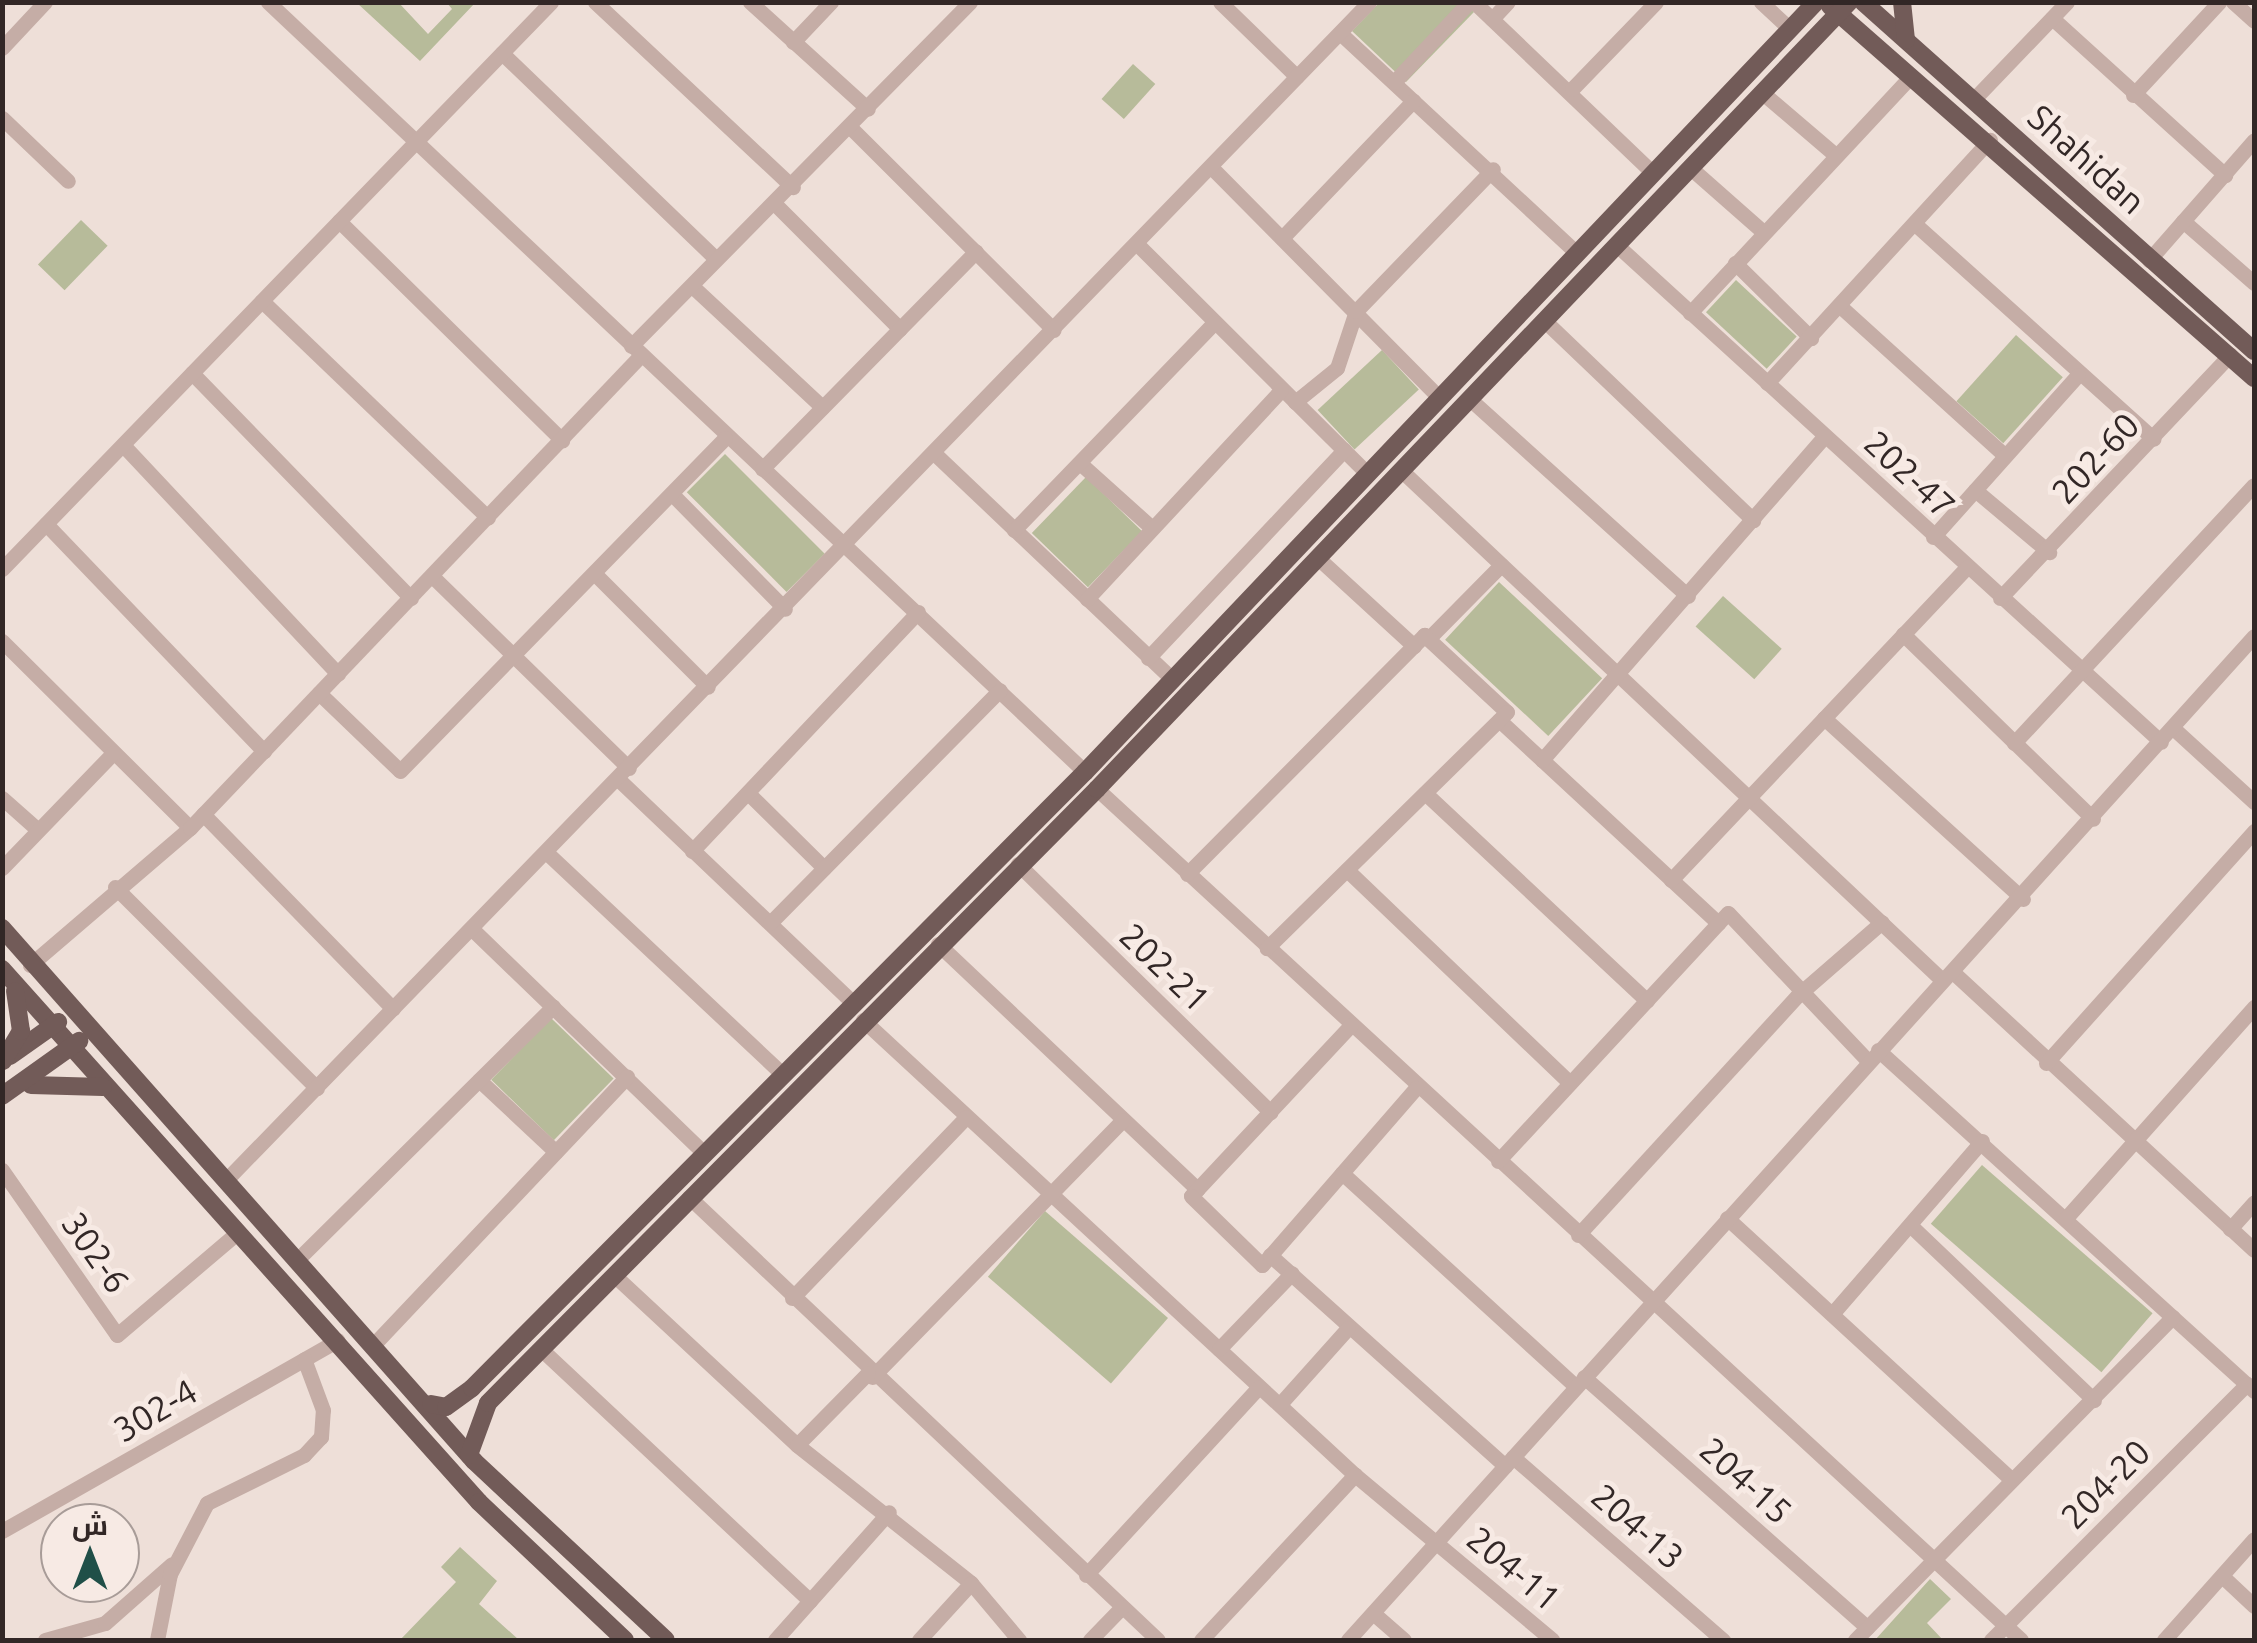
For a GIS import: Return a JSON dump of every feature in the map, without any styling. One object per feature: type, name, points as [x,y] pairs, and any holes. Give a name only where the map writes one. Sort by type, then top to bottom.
[{"type":"main road","points":[[431,1404],[446,1407],[472,1388],[1084,772],[1170,677],[1816,2]]},
{"type":"main road","points":[[1902,2],[1906,40]]},
{"type":"main road","points":[[469,1455],[488,1403],[938,944],[1098,790],[1621,249],[1765,95],[1838,6],[1911,76],[2180,300],[2254,378]]},
{"type":"main road","name":"Shahidan","points":[[1870,8],[2150,260],[2180,300],[2254,351]]},
{"type":"main road","points":[[1322,520],[1341,536]]},
{"type":"main road","points":[[2,928],[88,1033],[377,1341],[469,1455],[666,1640]]},
{"type":"main road","points":[[4,971],[338,1340],[478,1502],[624,1640]]},
{"type":"main road","points":[[3,1061],[22,1021],[4,971]]},
{"type":"main road","points":[[3,1061],[69,1012]]},
{"type":"main road","points":[[7,1093],[88,1033]]},
{"type":"main road","points":[[7,1093],[56,1079],[107,1089]]},
{"type":"main road","points":[[472,1388],[488,1403]]},
{"type":"street","points":[[2,48],[46,2]]},
{"type":"street","points":[[268,2],[726,438],[848,545],[1084,772]]},
{"type":"street","points":[[2,568],[551,2]]},
{"type":"street","points":[[595,2],[793,186]]},
{"type":"street","points":[[750,2],[868,110]]},
{"type":"street","points":[[793,42],[831,2]]},
{"type":"street","points":[[30,964],[115,887],[190,828],[562,440],[716,258],[793,186],[970,2]]},
{"type":"street","points":[[1220,2],[1297,77]]},
{"type":"street","points":[[226,1180],[848,545],[1369,2]]},
{"type":"street","points":[[1394,82],[1472,2],[1572,89],[1653,173]]},
{"type":"street","points":[[1492,19],[1508,2]]},
{"type":"street","points":[[1572,89],[1656,2]]},
{"type":"street","points":[[1761,2],[1790,29]]},
{"type":"street","points":[[1974,99],[2067,2]]},
{"type":"street","points":[[2133,95],[2219,2]]},
{"type":"street","points":[[2233,2],[2254,21]]},
{"type":"street","points":[[2052,18],[2224,175]]},
{"type":"street","points":[[1340,33],[1493,169],[1576,252]]},
{"type":"street","points":[[502,53],[716,258]]},
{"type":"street","points":[[1690,313],[1832,154],[1911,76]]},
{"type":"street","points":[[1765,95],[1832,154]]},
{"type":"street","points":[[1282,238],[1412,101]]},
{"type":"street","points":[[2,118],[68,181]]},
{"type":"street","points":[[850,128],[1054,330]]},
{"type":"street","points":[[1766,383],[1841,307],[1990,140]]},
{"type":"street","points":[[2150,260],[2254,140]]},
{"type":"street","points":[[1210,167],[1439,397]]},
{"type":"street","points":[[1294,402],[1337,368],[1356,312],[1493,169]]},
{"type":"street","points":[[1694,171],[1762,230]]},
{"type":"street","points":[[774,203],[900,329]]},
{"type":"street","points":[[339,221],[562,440]]},
{"type":"street","points":[[2183,221],[2254,283]]},
{"type":"street","points":[[1916,224],[2078,375],[2154,439]]},
{"type":"street","points":[[1136,244],[1367,473]]},
{"type":"street","name":"202-47","points":[[1621,249],[2161,742]]},
{"type":"street","points":[[762,469],[976,251]]},
{"type":"street","points":[[1735,263],[1811,338]]},
{"type":"street","points":[[692,286],[822,407]]},
{"type":"street","points":[[262,301],[488,518]]},
{"type":"street","points":[[1841,307],[2004,455]]},
{"type":"street","points":[[1014,530],[1082,464],[1214,323]]},
{"type":"street","points":[[1548,324],[1753,520]]},
{"type":"street","name":"202-60","points":[[2000,598],[2049,552],[2230,356]]},
{"type":"street","points":[[192,373],[411,598]]},
{"type":"street","points":[[1934,536],[2078,375]]},
{"type":"street","points":[[1088,600],[1281,390]]},
{"type":"street","points":[[1472,401],[1688,596]]},
{"type":"street","points":[[1542,760],[1824,436]]},
{"type":"street","points":[[319,694],[400,771],[726,438]]},
{"type":"street","points":[[122,445],[338,674]]},
{"type":"street","points":[[1148,658],[1344,450]]},
{"type":"street","points":[[935,454],[1170,677]]},
{"type":"street","points":[[1082,464],[1152,528]]},
{"type":"street","points":[[1403,472],[1882,922],[1949,977],[2254,1250]]},
{"type":"street","points":[[2014,743],[2254,485]]},
{"type":"street","points":[[1975,490],[2049,552]]},
{"type":"street","points":[[672,494],[785,609]]},
{"type":"street","points":[[46,524],[264,752]]},
{"type":"street","points":[[2,541],[16,555]]},
{"type":"street","points":[[1268,948],[1508,712],[1320,560]]},
{"type":"street","points":[[1187,874],[1500,565]]},
{"type":"street","points":[[1671,880],[1966,567]]},
{"type":"street","points":[[596,575],[708,688]]},
{"type":"street","points":[[432,576],[515,654],[692,851],[852,1002]]},
{"type":"street","points":[[692,851],[750,795],[918,612]]},
{"type":"street","points":[[1903,634],[2093,818]]},
{"type":"street","points":[[1348,1640],[1873,1056],[2023,898],[2254,636]]},
{"type":"street","points":[[2,641],[190,828]]},
{"type":"street","points":[[770,923],[1000,690]]},
{"type":"street","points":[[1824,718],[2023,898]]},
{"type":"street","points":[[1499,720],[1718,924]]},
{"type":"street","points":[[2174,728],[2254,802]]},
{"type":"street","points":[[2,868],[113,753]]},
{"type":"street","points":[[1098,790],[1416,1088],[1654,1300],[2021,1640]]},
{"type":"street","points":[[1425,793],[1646,1001]]},
{"type":"street","points":[[750,795],[824,868]]},
{"type":"street","points":[[2,798],[38,830]]},
{"type":"street","points":[[203,814],[393,1009]]},
{"type":"street","points":[[2046,1063],[2254,831]]},
{"type":"street","points":[[546,853],[781,1073]]},
{"type":"street","name":"202-21","points":[[1018,864],[1270,1112]]},
{"type":"street","points":[[1347,870],[1570,1083]]},
{"type":"street","points":[[115,887],[317,1088]]},
{"type":"street","points":[[1498,1161],[1728,913],[1791,973],[1798,995],[1982,1141],[2251,1388]]},
{"type":"street","points":[[1578,1235],[1798,995],[1882,922]]},
{"type":"street","points":[[472,929],[705,1154]]},
{"type":"street","points":[[938,944],[1197,1189],[1350,1025]]},
{"type":"street","points":[[300,1256],[554,1007]]},
{"type":"street","points":[[2066,1218],[2254,1008]]},
{"type":"street","name":"204-11","points":[[863,1020],[1355,1475],[1552,1640]]},
{"type":"street","points":[[377,1341],[626,1077]]},
{"type":"street","points":[[479,1080],[556,1152]]},
{"type":"street","points":[[1270,1256],[1416,1088]]},
{"type":"street","points":[[792,1298],[966,1116]]},
{"type":"street","points":[[798,1446],[1123,1120]]},
{"type":"street","points":[[1832,1314],[1982,1141]]},
{"type":"street","name":"302-6","points":[[2,1170],[118,1336],[238,1232]]},
{"type":"street","name":"204-15","points":[[1342,1173],[1867,1628]]},
{"type":"street","name":"204-13","points":[[1197,1189],[1191,1196],[1262,1265],[1270,1256],[1292,1273],[1348,1328],[1724,1640]]},
{"type":"street","points":[[689,1198],[870,1375],[1158,1640]]},
{"type":"street","points":[[2230,1229],[2254,1202]]},
{"type":"street","points":[[1727,1218],[2008,1476]]},
{"type":"street","points":[[1910,1225],[2094,1400]]},
{"type":"street","points":[[1219,1349],[1292,1273]]},
{"type":"street","points":[[615,1276],[798,1446],[889,1512],[971,1583],[1019,1640]]},
{"type":"street","points":[[1855,1640],[2008,1476],[2094,1400],[2172,1317]]},
{"type":"street","points":[[1280,1404],[1348,1328]]},
{"type":"street","name":"302-4","points":[[2,1532],[338,1340]]},
{"type":"street","points":[[542,1350],[810,1602]]},
{"type":"street","points":[[157,1640],[177,1560],[207,1503],[304,1455],[321,1437],[323,1410],[304,1359]]},
{"type":"street","points":[[1086,1575],[1259,1387]]},
{"type":"street","name":"204-20","points":[[1991,1640],[2251,1388]]},
{"type":"street","points":[[1201,1640],[1355,1475]]},
{"type":"street","points":[[775,1640],[889,1512]]},
{"type":"street","points":[[2164,1640],[2254,1539]]},
{"type":"street","points":[[46,1640],[105,1623],[177,1560]]},
{"type":"street","points":[[2222,1576],[2254,1606]]},
{"type":"street","points":[[920,1640],[971,1583]]},
{"type":"street","points":[[1090,1640],[1122,1607]]},
{"type":"street","points":[[1373,1613],[1404,1640]]},
{"type":"green space","points":[[357,3],[399,3],[428,34],[452,9],[447,3],[475,3],[420,61]]},
{"type":"green space","points":[[1379,3],[1464,3],[1474,12],[1406,82],[1352,31]]},
{"type":"green space","points":[[1133,64],[1155,84],[1124,119],[1102,99]]},
{"type":"green space","points":[[81,220],[108,246],[65,290],[38,265]]},
{"type":"green space","points":[[1736,280],[1797,337],[1767,369],[1706,312]]},
{"type":"green space","points":[[2016,335],[2063,377],[2003,443],[1956,401]]},
{"type":"green space","points":[[1382,350],[1419,389],[1354,450],[1318,410]]},
{"type":"green space","points":[[725,454],[825,554],[787,592],[687,492]]},
{"type":"green space","points":[[1086,477],[1142,531],[1088,587],[1032,533]]},
{"type":"green space","points":[[1499,582],[1602,678],[1548,736],[1445,640]]},
{"type":"green space","points":[[1723,596],[1782,649],[1754,679],[1696,626]]},
{"type":"green space","points":[[551,1018],[614,1078],[554,1140],[491,1080]]},
{"type":"green space","points":[[1982,1165],[2153,1313],[2101,1372],[1931,1224]]},
{"type":"green space","points":[[1045,1211],[1168,1318],[1111,1384],[988,1277]]},
{"type":"green space","points":[[460,1547],[497,1581],[479,1604],[519,1640],[400,1640],[456,1582],[441,1567]]},
{"type":"green space","points":[[1930,1579],[1951,1599],[1927,1623],[1943,1640],[1875,1640]]}]
